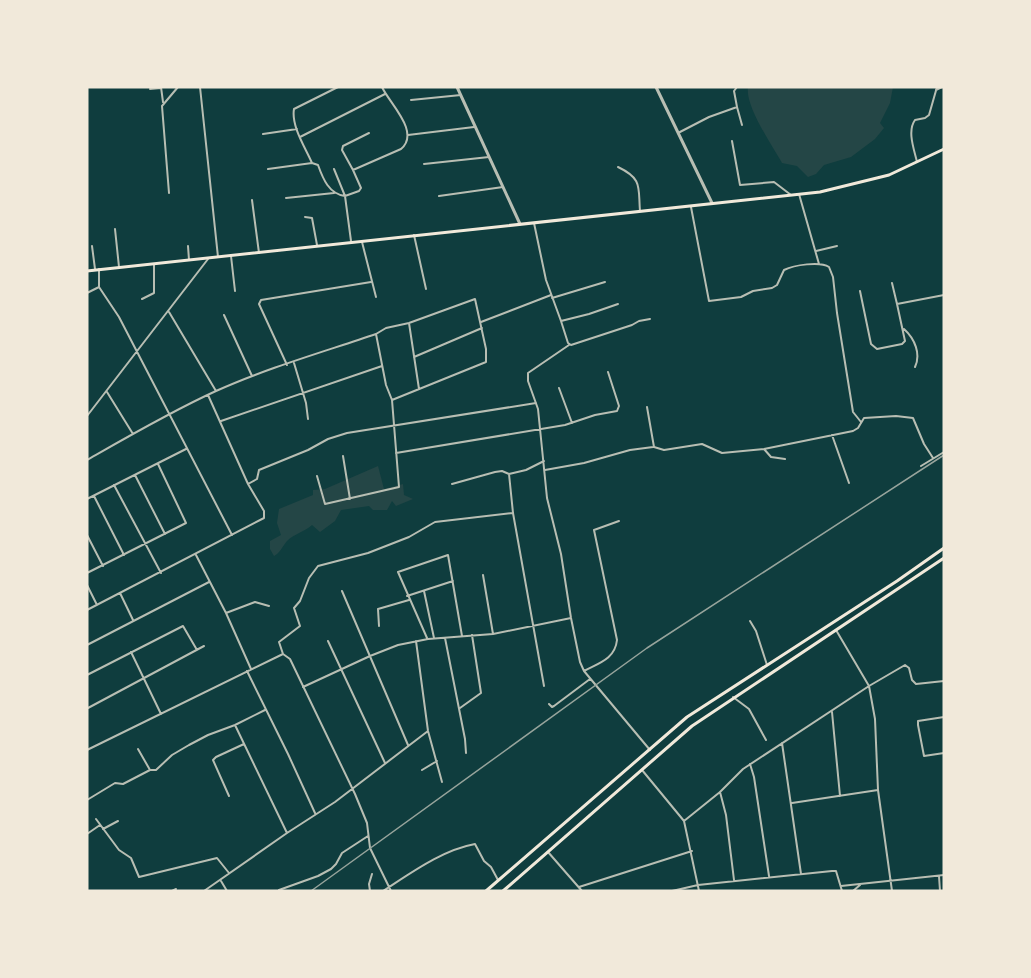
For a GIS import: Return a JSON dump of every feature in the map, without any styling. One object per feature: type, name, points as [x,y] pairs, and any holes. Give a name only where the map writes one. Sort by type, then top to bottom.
[{"type":"main road","points":[[87,270],[219,258],[351,241],[834,190],[873,180],[944,149]]},
{"type":"main road","points":[[486,891],[687,717],[944,548]]},
{"type":"main road","points":[[502,891],[692,726],[944,558]]},
{"type":"main road","points":[[522,859],[530,867]]},
{"type":"street","points":[[150,88],[161,87],[164,102],[162,110],[169,194]]},
{"type":"street","points":[[164,102],[178,87]]},
{"type":"street","points":[[200,87],[219,258]]},
{"type":"street","points":[[312,163],[292,113],[294,109],[338,87]]},
{"type":"street","points":[[353,170],[406,144],[408,135],[398,111],[382,87]]},
{"type":"street","points":[[457,87],[520,224]]},
{"type":"street","points":[[656,87],[712,203]]},
{"type":"street","points":[[737,87],[734,91],[741,125]]},
{"type":"street","points":[[917,162],[912,140],[912,123],[929,115],[937,88],[942,87]]},
{"type":"street","points":[[300,137],[385,94]]},
{"type":"street","points":[[411,100],[461,95]]},
{"type":"street","points":[[678,133],[709,117],[737,107]]},
{"type":"street","points":[[408,135],[475,127]]},
{"type":"street","points":[[263,135],[297,129]]},
{"type":"street","points":[[286,198],[334,193],[345,196],[360,189],[359,181],[342,150],[343,146],[369,133]]},
{"type":"street","points":[[732,141],[740,185],[774,182],[791,195]]},
{"type":"street","points":[[424,164],[489,157]]},
{"type":"street","points":[[268,169],[312,163],[318,165],[326,184],[334,193]]},
{"type":"street","points":[[618,167],[636,179],[640,211]]},
{"type":"street","points":[[334,169],[345,196],[351,241]]},
{"type":"street","points":[[439,196],[503,187]]},
{"type":"street","points":[[799,194],[819,264]]},
{"type":"street","points":[[252,200],[260,253]]},
{"type":"street","points":[[691,205],[710,301],[770,289],[777,285],[782,272],[786,269],[819,264],[828,266],[833,274],[853,412],[861,422]]},
{"type":"street","points":[[305,217],[312,218],[317,245]]},
{"type":"street","points":[[534,223],[552,296],[569,345]]},
{"type":"street","points":[[115,229],[119,267]]},
{"type":"street","points":[[414,235],[426,289]]},
{"type":"street","points":[[362,240],[376,297]]},
{"type":"street","points":[[92,246],[99,287],[119,317],[232,535]]},
{"type":"street","points":[[188,246],[189,261]]},
{"type":"street","points":[[816,251],[837,246]]},
{"type":"street","points":[[231,256],[235,291]]},
{"type":"street","points":[[87,416],[208,259]]},
{"type":"street","points":[[142,299],[154,293],[154,264]]},
{"type":"street","points":[[287,365],[259,304],[261,300],[371,282]]},
{"type":"street","points":[[481,322],[552,296],[605,282]]},
{"type":"street","points":[[860,291],[873,347],[880,349],[904,343],[906,340],[904,329],[892,283]]},
{"type":"street","points":[[87,293],[99,287]]},
{"type":"street","points":[[897,304],[944,295]]},
{"type":"street","points":[[87,460],[216,391],[252,376],[376,334],[386,328],[409,323],[474,298],[477,301],[487,358],[483,364],[392,400]]},
{"type":"street","points":[[561,321],[618,304]]},
{"type":"street","points":[[169,312],[216,391]]},
{"type":"street","points":[[224,315],[252,376]]},
{"type":"street","points":[[650,319],[569,345],[528,373],[540,429],[547,498],[561,554],[580,662],[590,679],[650,750]]},
{"type":"street","points":[[409,323],[419,388]]},
{"type":"street","points":[[414,357],[482,328]]},
{"type":"street","points":[[904,329],[917,351],[919,359],[915,367]]},
{"type":"street","points":[[316,476],[324,503],[399,487],[392,400],[386,385],[376,334]]},
{"type":"street","points":[[294,363],[308,418]]},
{"type":"street","points":[[221,421],[382,366]]},
{"type":"street","points":[[396,453],[572,423],[618,410],[619,406],[608,372]]},
{"type":"street","points":[[559,388],[572,423]]},
{"type":"street","points":[[107,392],[133,434]]},
{"type":"street","points":[[87,610],[264,518],[264,511],[248,484],[208,395]]},
{"type":"street","points":[[248,484],[257,479],[260,470],[337,436],[436,418],[536,404]]},
{"type":"street","points":[[647,407],[654,447]]},
{"type":"street","points":[[545,470],[584,464],[630,450],[654,447],[664,450],[702,444],[722,453],[764,449],[853,431],[867,418],[908,416],[914,420],[933,458]]},
{"type":"street","points":[[832,435],[849,483]]},
{"type":"street","points":[[87,499],[186,449]]},
{"type":"street","points":[[764,449],[773,459],[785,459]]},
{"type":"street","points":[[921,466],[944,452]]},
{"type":"street","points":[[343,456],[350,499]]},
{"type":"street","points":[[452,484],[495,472],[502,471],[509,474],[526,470],[544,460]]},
{"type":"street","points":[[87,573],[186,521],[158,464]]},
{"type":"street","points":[[509,474],[513,513],[544,686]]},
{"type":"street","points":[[135,475],[165,534]]},
{"type":"street","points":[[114,485],[161,573]]},
{"type":"street","points":[[93,496],[124,555]]},
{"type":"street","points":[[390,889],[378,866],[368,836],[367,823],[352,788],[290,659],[283,654],[279,642],[300,626],[294,608],[300,601],[309,578],[318,566],[378,549],[409,537],[430,524],[513,513]]},
{"type":"street","points":[[584,671],[612,657],[616,647],[617,640],[594,531],[619,521]]},
{"type":"street","points":[[87,535],[103,566]]},
{"type":"street","points":[[195,554],[251,669]]},
{"type":"street","points":[[428,639],[398,572],[448,555],[462,636]]},
{"type":"street","points":[[483,575],[493,634]]},
{"type":"street","points":[[379,626],[378,609],[453,581]]},
{"type":"street","points":[[87,645],[209,582]]},
{"type":"street","points":[[87,585],[98,604]]},
{"type":"street","points":[[342,591],[408,745]]},
{"type":"street","points":[[424,591],[434,639]]},
{"type":"street","points":[[120,593],[133,620]]},
{"type":"street","points":[[226,614],[255,602],[269,606]]},
{"type":"street","points":[[303,687],[398,645],[428,639],[493,634],[571,618]]},
{"type":"street","points":[[750,621],[756,631],[767,665]]},
{"type":"street","points":[[87,675],[183,626],[197,650]]},
{"type":"street","points":[[836,630],[869,686],[875,719],[878,790],[892,891]]},
{"type":"street","points":[[459,709],[481,693],[472,636]]},
{"type":"street","points":[[445,638],[466,753]]},
{"type":"street","points":[[328,641],[385,763]]},
{"type":"street","points":[[416,641],[428,732],[442,782]]},
{"type":"street","points":[[88,708],[204,646]]},
{"type":"street","points":[[131,652],[161,714]]},
{"type":"street","points":[[87,750],[283,654]]},
{"type":"street","points":[[684,821],[750,764],[905,665],[909,668],[913,683],[944,681]]},
{"type":"street","points":[[247,671],[315,813]]},
{"type":"street","points":[[549,704],[554,706],[590,679]]},
{"type":"street","points":[[733,697],[749,709],[766,740]]},
{"type":"street","points":[[87,800],[115,783],[123,783],[150,770],[160,768],[172,755],[203,737],[236,725],[266,710]]},
{"type":"street","points":[[832,711],[840,796]]},
{"type":"street","points":[[944,717],[918,721],[924,756],[944,753]]},
{"type":"street","points":[[236,725],[286,833]]},
{"type":"street","points":[[204,891],[315,813],[335,802],[428,732]]},
{"type":"street","points":[[782,743],[801,874]]},
{"type":"street","points":[[229,796],[213,760],[244,744]]},
{"type":"street","points":[[138,749],[150,770]]},
{"type":"street","points":[[422,770],[436,761]]},
{"type":"street","points":[[750,764],[757,794],[769,876]]},
{"type":"street","points":[[641,769],[684,821],[699,891]]},
{"type":"street","points":[[791,803],[878,790]]},
{"type":"street","points":[[720,792],[726,815],[734,880]]},
{"type":"street","points":[[96,819],[119,850],[131,858],[139,877],[217,858],[229,873]]},
{"type":"street","points":[[103,829],[118,821]]},
{"type":"street","points":[[87,834],[100,825]]},
{"type":"street","points":[[279,890],[331,869],[342,853],[368,836]]},
{"type":"street","points":[[383,891],[390,889],[448,852],[475,844],[498,880]]},
{"type":"street","points":[[548,851],[582,891]]},
{"type":"street","points":[[579,886],[692,851]]},
{"type":"street","points":[[672,891],[734,880],[836,871],[842,891]]},
{"type":"street","points":[[370,891],[369,884],[372,874]]},
{"type":"street","points":[[939,875],[940,891]]},
{"type":"street","points":[[841,886],[944,875]]},
{"type":"street","points":[[221,881],[227,891]]},
{"type":"street","points":[[853,891],[860,885]]},
{"type":"street","points":[[507,886],[512,891]]},
{"type":"street","points":[[172,891],[176,889]]},
{"type":"shaded area","points":[[748,87],[893,87],[890,103],[880,123],[884,128],[875,139],[851,157],[824,165],[816,174],[808,177],[797,166],[782,163],[755,115],[748,95]]},
{"type":"shaded area","points":[[378,466],[384,489],[403,484],[404,495],[413,499],[396,506],[392,501],[387,510],[373,510],[369,506],[341,510],[335,521],[320,532],[312,525],[287,541],[274,556],[270,549],[270,541],[281,535],[277,523],[279,509],[313,495],[313,490],[325,489]]},
{"type":"railway","points":[[311,891],[647,648],[944,455]]}]
